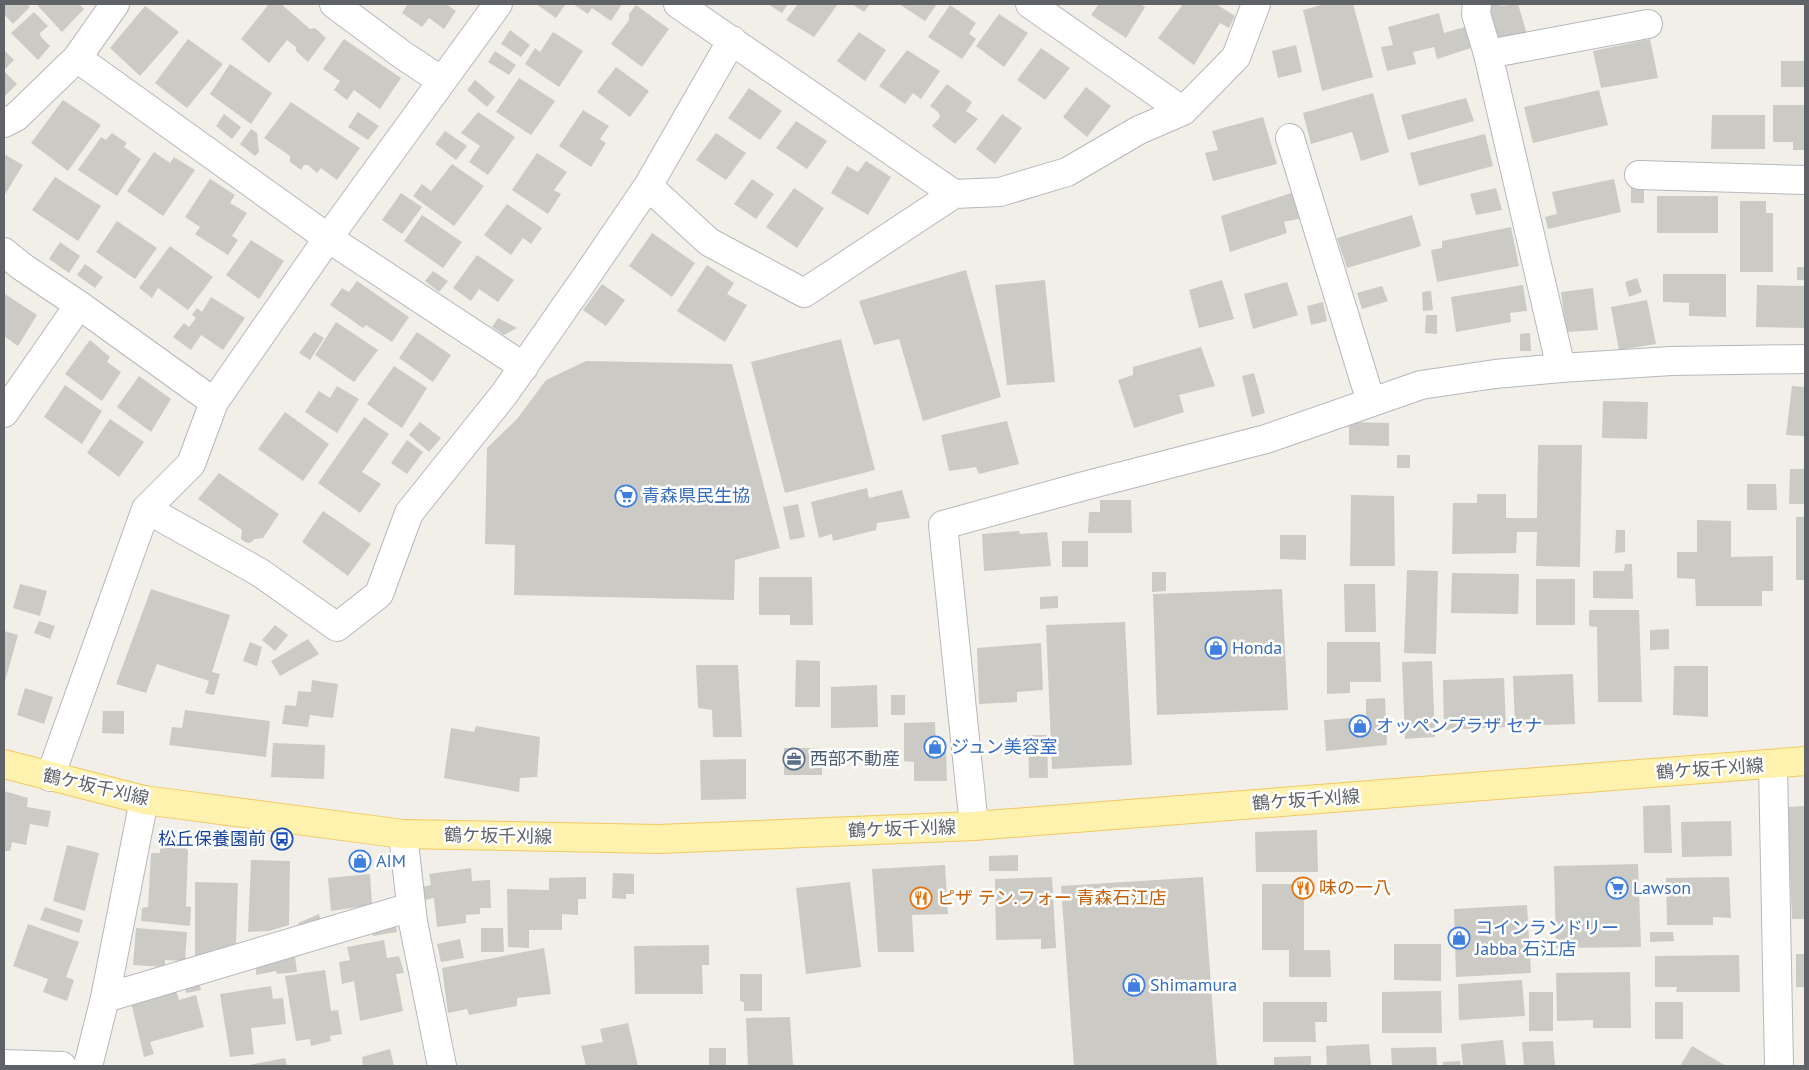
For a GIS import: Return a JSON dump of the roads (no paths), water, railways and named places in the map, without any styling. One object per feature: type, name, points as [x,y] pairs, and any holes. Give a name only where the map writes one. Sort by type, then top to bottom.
[{"type":"main road","name":"鶴ケ坂千刈線","points":[[4,764],[144,800],[403,834],[658,839],[974,826],[1805,762]]},
{"type":"street","points":[[4,122],[16,117],[77,58],[108,11],[115,4]]},
{"type":"street","points":[[334,4],[404,56],[442,81]]},
{"type":"street","points":[[50,777],[146,509],[190,464],[214,402],[328,238],[498,4]]},
{"type":"street","points":[[678,4],[954,194]]},
{"type":"street","points":[[1030,4],[1065,14],[1183,111]]},
{"type":"street","points":[[648,186],[709,242],[804,293],[954,194],[1000,192],[1067,172],[1138,130],[1183,111],[1236,56],[1256,4]]},
{"type":"street","points":[[1477,4],[1476,14],[1488,54],[1562,368]]},
{"type":"street","points":[[1488,54],[1648,24]]},
{"type":"street","points":[[146,509],[260,572],[337,627],[379,594],[409,513],[505,393],[648,186],[732,40]]},
{"type":"street","points":[[77,58],[328,238],[524,367]]},
{"type":"street","points":[[1290,138],[1371,402]]},
{"type":"street","points":[[1639,176],[1805,180]]},
{"type":"street","points":[[4,252],[21,266],[79,305],[214,402]]},
{"type":"street","points":[[4,413],[79,305]]},
{"type":"street","points":[[974,826],[943,525],[1266,439],[1421,385],[1495,374],[1562,368],[1671,361],[1805,359]]},
{"type":"street","points":[[1772,765],[1779,1066]]},
{"type":"street","points":[[88,1066],[105,998],[144,800]]},
{"type":"street","points":[[403,834],[411,907],[442,1066]]},
{"type":"street","points":[[105,998],[411,907]]},
{"type":"street","points":[[4,1064],[62,1066]]},
{"type":"place","name":"青森県民生協","points":[[626,496]]},
{"type":"place","name":"Honda","points":[[1216,648]]},
{"type":"place","name":"オッペンプラザ セナ","points":[[1360,726]]},
{"type":"place","name":"ジュン美容室","points":[[935,747]]},
{"type":"place","name":"西部不動産","points":[[794,759]]},
{"type":"place","name":"松丘保養園前","points":[[282,839]]},
{"type":"place","name":"AIM","points":[[360,861]]},
{"type":"place","name":"味の一八","points":[[1303,888]]},
{"type":"place","name":"Lawson","points":[[1617,888]]},
{"type":"place","name":"ピザ テン.フォー 青森石江店","points":[[921,898]]},
{"type":"place","name":"コインランドリー Jabba 石江店","points":[[1459,938]]},
{"type":"place","name":"Shimamura","points":[[1134,985]]}]
